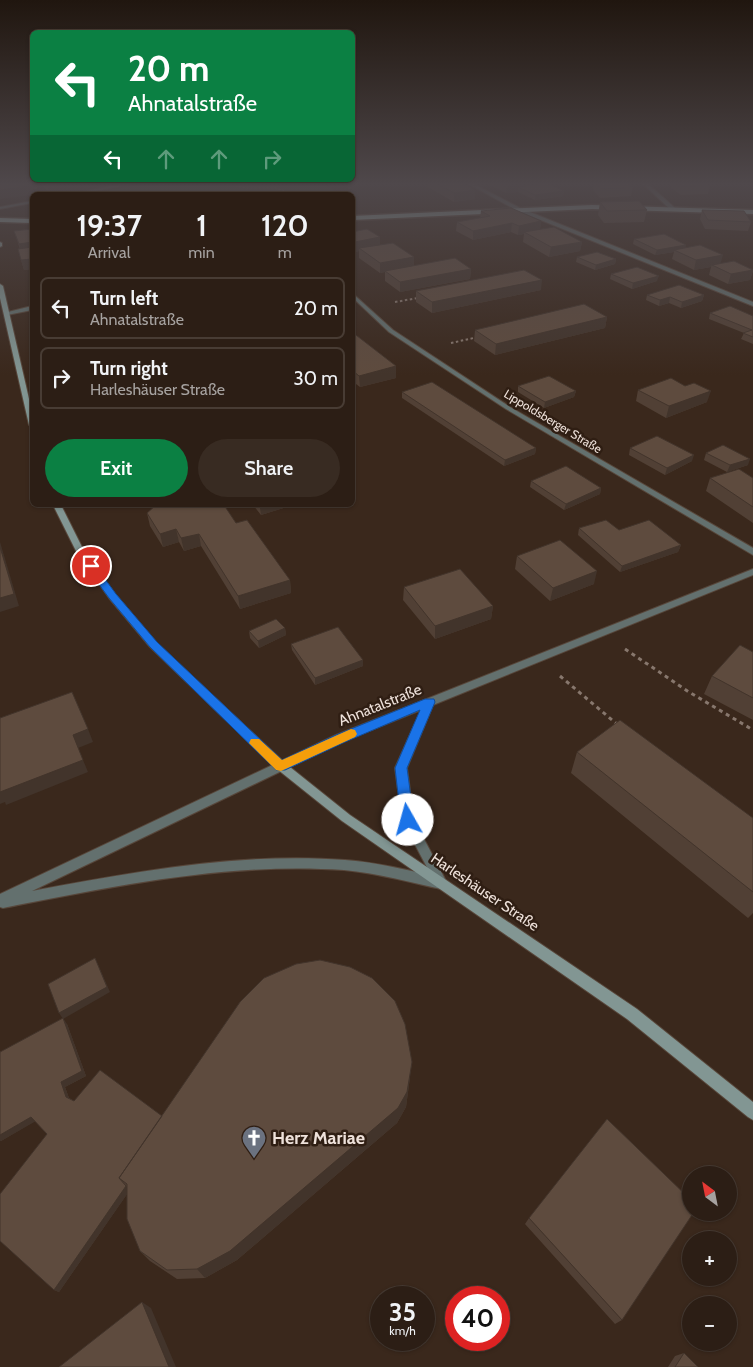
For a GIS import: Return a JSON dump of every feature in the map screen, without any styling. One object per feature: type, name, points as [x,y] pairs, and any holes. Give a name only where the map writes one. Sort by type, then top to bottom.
[{"type":"main road","points":[[0,286],[30,416]]},
{"type":"main road","name":"Harleshäuser Straße","points":[[58,507],[80,550],[112,596],[153,644],[281,766],[346,818],[632,1014],[753,1112]]},
{"type":"street","points":[[611,247],[753,304]]},
{"type":"street","name":"Lippoldsberger Straße","points":[[355,297],[391,331],[508,408],[753,552]]},
{"type":"street","points":[[7,313],[30,308]]},
{"type":"street","name":"Ahnatalstraße","points":[[0,901],[340,738],[753,572]]},
{"type":"street","points":[[430,702],[401,768],[408,820],[441,883]]},
{"type":"street","points":[[0,901],[130,879],[253,864],[345,865],[441,883]]},
{"type":"path","points":[[367,308],[424,296]]},
{"type":"path","points":[[421,350],[477,337]]},
{"type":"path","points":[[602,633],[688,692],[753,730]]},
{"type":"path","points":[[538,658],[622,728]]},
{"type":"building","points":[[30,247],[30,259],[21,260],[18,249]]},
{"type":"building","points":[[399,247],[414,257],[380,263],[359,248]]},
{"type":"building","points":[[650,247],[676,247],[657,250]]},
{"type":"building","points":[[704,247],[723,255],[696,260],[674,250]]},
{"type":"building","points":[[597,252],[616,259],[596,265],[577,257]]},
{"type":"building","points":[[455,258],[471,269],[400,282],[385,271]]},
{"type":"building","points":[[734,261],[753,270],[731,274],[712,265]]},
{"type":"building","points":[[637,267],[659,276],[633,283],[611,274]]},
{"type":"building","points":[[524,270],[542,280],[432,302],[416,291]]},
{"type":"building","points":[[679,285],[704,295],[682,302],[670,297],[660,300],[647,295]]},
{"type":"building","points":[[584,304],[607,317],[496,344],[475,330]]},
{"type":"building","points":[[730,306],[753,316],[753,337],[743,333],[752,330],[710,313]]},
{"type":"building","points":[[355,334],[396,366],[359,376],[355,373]]},
{"type":"building","points":[[549,376],[576,391],[545,402],[518,386]]},
{"type":"building","points":[[671,378],[685,386],[694,383],[711,391],[669,406],[638,390]]},
{"type":"building","points":[[432,382],[536,448],[505,460],[402,392]]},
{"type":"building","points":[[657,436],[694,455],[667,468],[630,448]]},
{"type":"building","points":[[723,445],[750,459],[730,465],[706,453]]},
{"type":"building","points":[[566,466],[601,488],[566,504],[531,481]]},
{"type":"building","points":[[739,469],[753,478],[753,507],[710,478]]},
{"type":"building","points":[[154,507],[225,507],[236,523],[247,520],[290,580],[238,596],[199,534],[181,538],[176,529],[160,534],[147,513]]},
{"type":"building","points":[[606,520],[619,530],[649,520],[681,545],[622,566],[579,528]]},
{"type":"building","points":[[560,540],[597,571],[553,588],[517,556]]},
{"type":"building","points":[[0,547],[14,594],[0,598]]},
{"type":"building","points":[[460,569],[493,606],[435,626],[404,587]]},
{"type":"building","points":[[276,619],[285,628],[258,641],[249,631]]},
{"type":"building","points":[[338,627],[363,660],[315,678],[291,644]]},
{"type":"building","points":[[740,645],[753,652],[753,698],[712,676]]},
{"type":"building","points":[[72,692],[88,729],[73,735],[83,760],[0,792],[0,718]]},
{"type":"building","points":[[620,720],[753,818],[753,892],[577,752]]},
{"type":"building","points":[[95,958],[107,987],[59,1013],[48,984]]},
{"type":"building","name":"Herz Mariae","points":[[320,960],[350,967],[372,978],[395,1001],[405,1024],[412,1062],[407,1092],[398,1108],[230,1251],[197,1269],[167,1270],[140,1251],[127,1219],[127,1184],[119,1178],[240,1002],[264,978],[296,964]]},
{"type":"building","points":[[63,1018],[82,1071],[61,1082],[66,1097],[74,1101],[100,1070],[162,1116],[119,1178],[126,1186],[54,1290],[0,1241],[0,1194],[47,1134],[31,1117],[0,1135],[0,1052]]},
{"type":"building","points":[[607,1119],[682,1191],[682,1221],[688,1221],[622,1320],[529,1218]]},
{"type":"building","points":[[142,1302],[169,1367],[59,1367]]},
{"type":"building","points":[[684,1353],[698,1367],[675,1367]]},
{"type":"slow traffic","points":[[255,743],[281,766],[351,734]]},
{"type":"place","name":"Herz Mariae","points":[[254,1159]]},
{"type":"route","points":[[91,566],[112,596],[153,644],[232,722],[281,766],[340,738],[430,702],[401,768],[408,820]]}]
